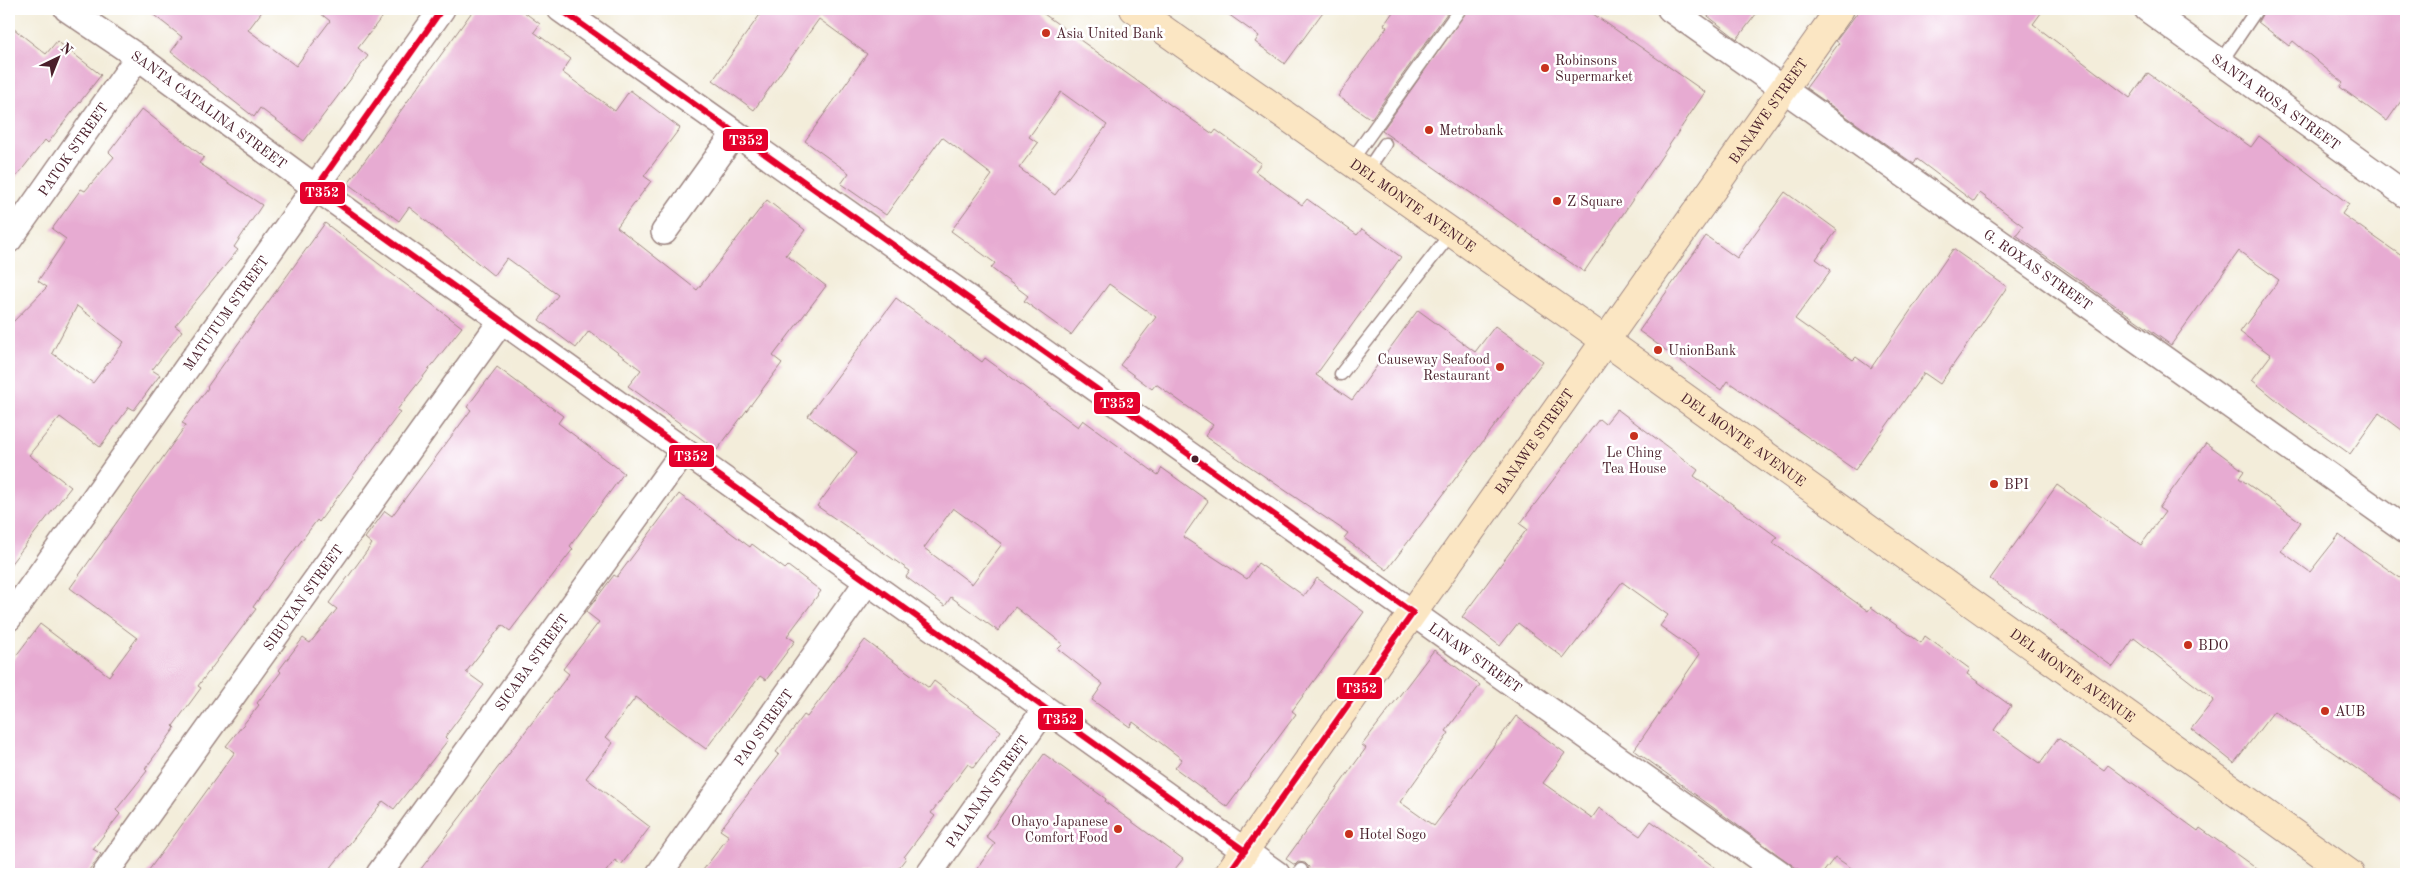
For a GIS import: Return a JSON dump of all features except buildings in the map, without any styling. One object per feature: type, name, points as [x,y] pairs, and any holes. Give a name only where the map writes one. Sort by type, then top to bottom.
[{"type":"main road","name":"DEL MONTE AVENUE","points":[[1134,9],[1606,341],[2350,874]]},
{"type":"main road","name":"BANAWE STREET","points":[[1228,874],[1840,9]]},
{"type":"street","name":"SANTA CATALINA STREET","points":[[67,9],[138,57],[316,188],[1245,851],[1292,873]]},
{"type":"street","name":"MATUTUM STREET","points":[[9,618],[442,9]]},
{"type":"street","name":"LINAW STREET","points":[[560,9],[1781,874]]},
{"type":"street","name":"G. ROXAS STREET","points":[[1670,9],[2406,530]]},
{"type":"street","name":"SANTA ROSA STREET","points":[[2146,9],[2406,195]]},
{"type":"street","name":"PATOK STREET","points":[[9,240],[138,57]]},
{"type":"street","points":[[664,232],[735,133]]},
{"type":"street","name":"SIBUYAN STREET","points":[[105,874],[502,320]]},
{"type":"street","name":"SICABA STREET","points":[[379,874],[684,451]]},
{"type":"street","name":"PAO STREET","points":[[659,874],[867,582]]},
{"type":"street","name":"PALANAN STREET","points":[[929,874],[1045,709]]},
{"type":"lane","points":[[1359,166],[1460,9]]},
{"type":"lane","points":[[2221,62],[2257,9]]},
{"type":"lane","points":[[1359,166],[1386,144]]},
{"type":"lane","points":[[1341,374],[1452,232]]},
{"type":"transit line","name":"T352","points":[[442,9],[316,188],[1245,851]]},
{"type":"transit line","name":"T352","points":[[560,9],[1413,613],[1228,874]]},
{"type":"place","name":"Asia United Bank","points":[[1046,33]]},
{"type":"place","name":"Robinsons Supermarket","points":[[1545,68]]},
{"type":"place","name":"Metrobank","points":[[1429,130]]},
{"type":"place","name":"Z Square","points":[[1557,201]]},
{"type":"place","name":"UnionBank","points":[[1658,350]]},
{"type":"place","name":"Causeway Seafood Restaurant","points":[[1500,367]]},
{"type":"place","name":"Le Ching Tea House","points":[[1634,436]]},
{"type":"place","name":"BPI","points":[[1994,484]]},
{"type":"place","name":"BDO","points":[[2188,645]]},
{"type":"place","name":"AUB","points":[[2325,711]]},
{"type":"place","name":"Ohayo Japanese Comfort Food","points":[[1118,829]]},
{"type":"place","name":"Hotel Sogo","points":[[1349,834]]}]
